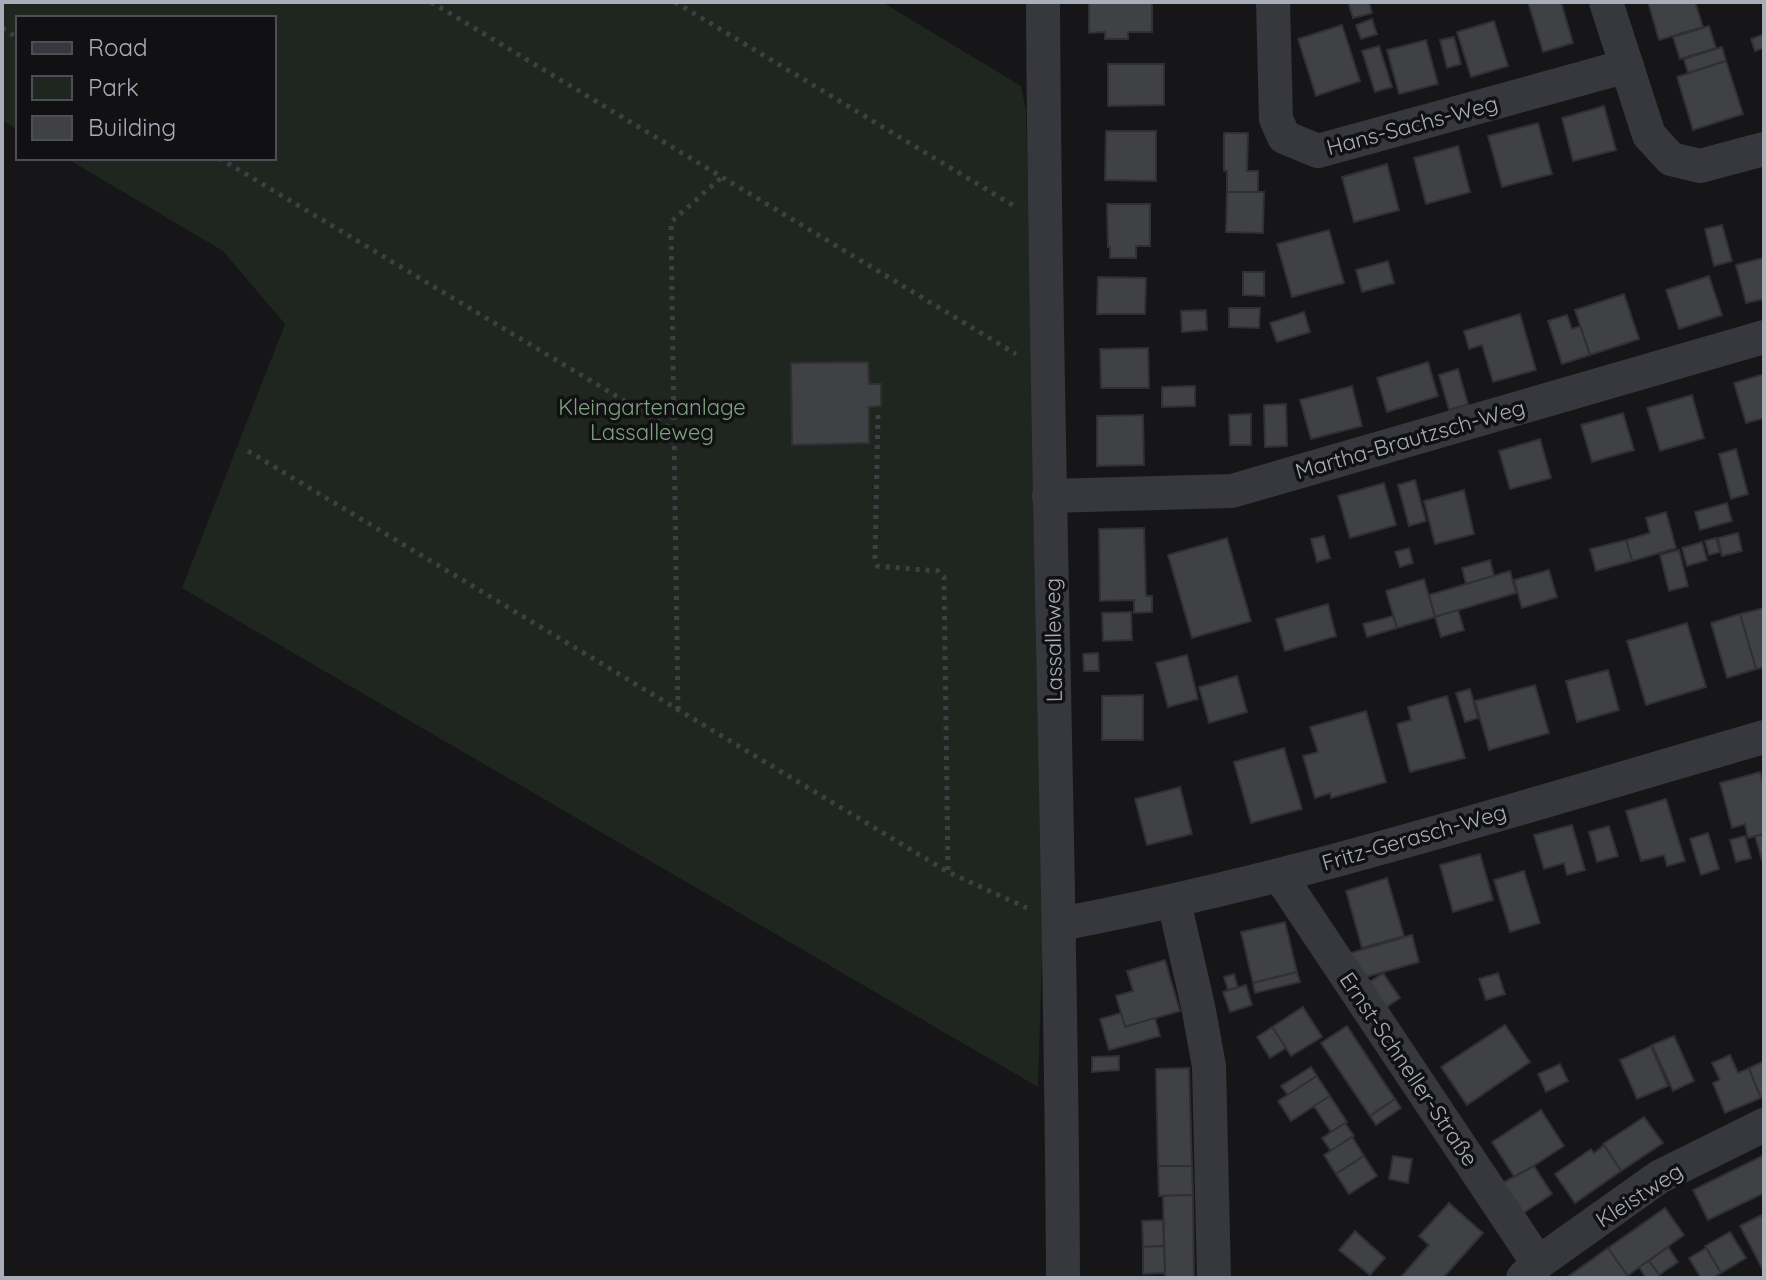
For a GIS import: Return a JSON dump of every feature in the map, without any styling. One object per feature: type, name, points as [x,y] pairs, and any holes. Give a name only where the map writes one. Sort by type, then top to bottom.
[{"type":"street","name":"Lassalleweg","points":[[1043,2],[1049,496],[1060,924],[1063,1278]]},
{"type":"street","name":"Hans-Sachs-Weg","points":[[1273,2],[1276,119],[1284,137],[1318,151],[1627,66]]},
{"type":"street","points":[[1606,2],[1649,135],[1671,159],[1700,166],[1764,149]]},
{"type":"street","name":"Martha-Brautzsch-Weg","points":[[1049,496],[1232,491],[1764,337]]},
{"type":"street","name":"Fritz-Gerasch-Weg","points":[[1060,924],[1174,902],[1280,876],[1764,737]]},
{"type":"street","name":"Ernst-Schneller-Straße","points":[[1280,876],[1530,1270]]},
{"type":"street","points":[[1174,902],[1209,1066],[1214,1278]]},
{"type":"street","name":"Kleistweg","points":[[1530,1270],[1659,1177],[1764,1125]]},
{"type":"path","points":[[431,2],[1048,373]]},
{"type":"path","points":[[675,2],[1046,225]]},
{"type":"path","points":[[222,160],[674,431]]},
{"type":"path","points":[[678,710],[671,222],[722,177]]},
{"type":"path","points":[[878,415],[877,566],[938,571],[944,577],[948,872]]},
{"type":"path","points":[[248,451],[948,872],[1060,924]]},
{"type":"green space","name":"Kleingartenanlage Lassalleweg","points":[[2,2],[882,2],[1021,86],[1026,110],[1043,923],[1038,1087],[182,588],[285,324],[223,251],[69,160],[276,160],[276,16],[16,16],[16,129],[2,120]]},
{"type":"building","points":[[1089,2],[1152,2],[1152,32],[1128,32],[1128,39],[1105,39],[1105,32],[1089,33]]},
{"type":"building","points":[[1348,2],[1369,2],[1372,13],[1353,18]]},
{"type":"building","points":[[1528,2],[1561,2],[1573,43],[1543,52]]},
{"type":"building","points":[[1648,2],[1695,2],[1703,27],[1659,40]]},
{"type":"building","points":[[1372,19],[1377,34],[1361,39],[1356,25]]},
{"type":"building","points":[[1494,21],[1508,66],[1471,77],[1457,32]]},
{"type":"building","points":[[1342,25],[1360,81],[1316,96],[1298,39]]},
{"type":"building","points":[[1709,26],[1716,48],[1680,59],[1673,37]]},
{"type":"building","points":[[1764,34],[1764,48],[1755,51],[1751,39]]},
{"type":"building","points":[[1454,37],[1461,64],[1447,68],[1440,40]]},
{"type":"building","points":[[1426,40],[1438,84],[1399,94],[1387,50]]},
{"type":"building","points":[[1379,46],[1392,87],[1375,92],[1362,51]]},
{"type":"building","points":[[1722,47],[1726,61],[1688,73],[1684,59]]},
{"type":"building","points":[[1726,61],[1743,114],[1693,130],[1677,77]]},
{"type":"building","points":[[1108,64],[1164,64],[1164,105],[1108,106]]},
{"type":"building","points":[[1604,106],[1616,150],[1573,161],[1562,118]]},
{"type":"building","points":[[1538,123],[1552,174],[1502,187],[1488,136]]},
{"type":"building","points":[[1106,131],[1156,131],[1156,181],[1105,180]]},
{"type":"building","points":[[1224,133],[1248,133],[1247,171],[1258,171],[1258,192],[1227,192]]},
{"type":"building","points":[[1458,146],[1470,192],[1426,204],[1414,158]]},
{"type":"building","points":[[1387,164],[1399,210],[1354,222],[1342,177]]},
{"type":"building","points":[[1227,192],[1264,192],[1263,233],[1226,232]]},
{"type":"building","points":[[1107,204],[1150,204],[1150,246],[1136,246],[1136,258],[1110,258]]},
{"type":"building","points":[[1722,225],[1732,261],[1714,266],[1705,229]]},
{"type":"building","points":[[1329,230],[1344,283],[1292,297],[1277,244]]},
{"type":"building","points":[[1763,258],[1764,299],[1746,303],[1736,265]]},
{"type":"building","points":[[1388,261],[1394,283],[1362,292],[1356,270]]},
{"type":"building","points":[[1243,272],[1264,272],[1264,296],[1243,295]]},
{"type":"building","points":[[1709,276],[1722,315],[1679,329],[1666,290]]},
{"type":"building","points":[[1098,277],[1146,278],[1145,314],[1097,314]]},
{"type":"building","points":[[1624,294],[1639,339],[1590,355],[1575,310]]},
{"type":"building","points":[[1229,308],[1260,308],[1259,328],[1229,327]]},
{"type":"building","points":[[1206,310],[1207,330],[1182,332],[1181,311]]},
{"type":"building","points":[[1304,312],[1310,332],[1277,342],[1270,323]]},
{"type":"building","points":[[1520,314],[1536,370],[1493,382],[1482,345],[1469,349],[1464,331]]},
{"type":"building","points":[[1567,315],[1572,329],[1580,326],[1590,355],[1562,364],[1548,321]]},
{"type":"building","points":[[1148,348],[1149,388],[1101,388],[1100,349]]},
{"type":"building","points":[[868,362],[869,384],[881,384],[881,406],[869,407],[869,443],[792,445],[791,363]]},
{"type":"building","points":[[1428,362],[1438,396],[1387,412],[1377,378]]},
{"type":"building","points":[[1458,369],[1468,404],[1449,410],[1439,375]]},
{"type":"building","points":[[1764,374],[1764,418],[1746,423],[1734,383]]},
{"type":"building","points":[[1195,386],[1195,406],[1162,407],[1162,387]]},
{"type":"building","points":[[1352,386],[1362,426],[1311,439],[1300,400]]},
{"type":"building","points":[[1692,395],[1704,438],[1660,451],[1647,408]]},
{"type":"building","points":[[1286,404],[1287,446],[1265,447],[1264,405]]},
{"type":"building","points":[[1623,413],[1634,450],[1592,462],[1581,425]]},
{"type":"building","points":[[1251,414],[1251,445],[1230,445],[1229,415]]},
{"type":"building","points":[[1143,415],[1144,465],[1097,466],[1097,416]]},
{"type":"building","points":[[1540,439],[1551,478],[1510,489],[1499,451]]},
{"type":"building","points":[[1736,449],[1748,494],[1731,499],[1719,454]]},
{"type":"building","points":[[1415,480],[1426,521],[1409,526],[1398,485]]},
{"type":"building","points":[[1384,483],[1396,525],[1350,538],[1338,496]]},
{"type":"building","points":[[1464,490],[1474,534],[1435,544],[1424,501]]},
{"type":"building","points":[[1727,503],[1732,521],[1700,530],[1695,512]]},
{"type":"building","points":[[1666,512],[1676,548],[1632,561],[1626,540],[1650,533],[1646,518]]},
{"type":"building","points":[[1144,528],[1146,596],[1152,596],[1152,612],[1134,613],[1134,600],[1100,601],[1099,529]]},
{"type":"building","points":[[1738,533],[1742,551],[1722,556],[1718,538]]},
{"type":"building","points":[[1324,536],[1330,558],[1317,562],[1311,539]]},
{"type":"building","points":[[1227,538],[1251,621],[1192,638],[1168,555]]},
{"type":"building","points":[[1716,538],[1720,552],[1709,555],[1705,541]]},
{"type":"building","points":[[1626,540],[1632,561],[1596,571],[1590,549]]},
{"type":"building","points":[[1702,542],[1707,560],[1687,566],[1682,548]]},
{"type":"building","points":[[1409,548],[1413,563],[1400,567],[1395,552]]},
{"type":"building","points":[[1679,550],[1688,586],[1669,591],[1660,555]]},
{"type":"building","points":[[1490,560],[1494,576],[1466,584],[1462,568]]},
{"type":"building","points":[[1549,570],[1557,597],[1522,608],[1514,580]]},
{"type":"building","points":[[1510,571],[1516,593],[1435,617],[1429,595]]},
{"type":"building","points":[[1424,579],[1435,617],[1397,628],[1386,591]]},
{"type":"building","points":[[1328,604],[1336,636],[1285,651],[1276,619]]},
{"type":"building","points":[[1764,608],[1764,667],[1756,669],[1740,614]]},
{"type":"building","points":[[1458,610],[1464,630],[1441,637],[1435,617]]},
{"type":"building","points":[[1131,612],[1132,640],[1103,641],[1102,613]]},
{"type":"building","points":[[1740,614],[1756,669],[1727,678],[1711,623]]},
{"type":"building","points":[[1393,616],[1397,628],[1367,637],[1363,624]]},
{"type":"building","points":[[1687,623],[1706,687],[1646,705],[1627,641]]},
{"type":"building","points":[[1098,653],[1099,671],[1084,671],[1083,654]]},
{"type":"building","points":[[1187,655],[1198,699],[1168,707],[1156,663]]},
{"type":"building","points":[[1608,670],[1619,710],[1577,722],[1566,681]]},
{"type":"building","points":[[1237,676],[1247,712],[1209,723],[1199,687]]},
{"type":"building","points":[[1535,685],[1549,733],[1489,750],[1475,701]]},
{"type":"building","points":[[1470,689],[1478,718],[1465,722],[1456,693]]},
{"type":"building","points":[[1143,695],[1143,740],[1102,740],[1102,696]]},
{"type":"building","points":[[1447,696],[1465,758],[1410,772],[1397,724],[1411,720],[1408,707]]},
{"type":"building","points":[[1366,711],[1386,782],[1331,798],[1330,793],[1315,798],[1303,756],[1318,752],[1310,727]]},
{"type":"building","points":[[1284,748],[1302,809],[1251,823],[1234,762]]},
{"type":"building","points":[[1760,772],[1764,788],[1764,834],[1748,838],[1745,824],[1732,828],[1720,783]]},
{"type":"building","points":[[1180,787],[1192,834],[1147,845],[1135,799]]},
{"type":"building","points":[[1666,799],[1685,861],[1667,866],[1664,855],[1641,861],[1626,811]]},
{"type":"building","points":[[1572,825],[1585,870],[1567,875],[1564,863],[1544,869],[1534,835]]},
{"type":"building","points":[[1609,826],[1618,856],[1597,862],[1589,832]]},
{"type":"building","points":[[1708,833],[1719,869],[1701,875],[1690,839]]},
{"type":"building","points":[[1764,834],[1764,859],[1762,860],[1755,836]]},
{"type":"building","points":[[1745,836],[1751,858],[1736,862],[1730,840]]},
{"type":"building","points":[[1480,854],[1493,900],[1453,912],[1440,865]]},
{"type":"building","points":[[1524,871],[1540,923],[1510,932],[1494,880]]},
{"type":"building","points":[[1387,878],[1404,936],[1362,948],[1346,891]]},
{"type":"building","points":[[1285,922],[1297,972],[1253,983],[1241,932]]},
{"type":"building","points":[[1412,935],[1419,962],[1366,977],[1350,953]]},
{"type":"building","points":[[1165,960],[1180,1011],[1125,1027],[1116,996],[1133,991],[1127,971]]},
{"type":"building","points":[[1297,972],[1300,982],[1255,993],[1253,983]]},
{"type":"building","points":[[1383,973],[1400,998],[1385,1008],[1368,983]]},
{"type":"building","points":[[1498,973],[1505,994],[1486,1000],[1479,979]]},
{"type":"building","points":[[1234,974],[1238,988],[1228,990],[1224,977]]},
{"type":"building","points":[[1246,985],[1252,1005],[1230,1012],[1223,992]]},
{"type":"building","points":[[1303,1007],[1322,1037],[1291,1056],[1272,1027]]},
{"type":"building","points":[[1121,1013],[1125,1027],[1155,1018],[1160,1036],[1109,1050],[1100,1019]]},
{"type":"building","points":[[1505,1025],[1530,1062],[1467,1105],[1441,1067]]},
{"type":"building","points":[[1347,1026],[1395,1099],[1370,1116],[1321,1043]]},
{"type":"building","points":[[1272,1027],[1286,1048],[1270,1058],[1257,1037]]},
{"type":"building","points":[[1674,1036],[1694,1081],[1673,1091],[1652,1045]]},
{"type":"building","points":[[1651,1046],[1668,1086],[1637,1099],[1620,1060]]},
{"type":"building","points":[[1730,1055],[1738,1073],[1749,1068],[1761,1098],[1725,1113],[1713,1083],[1720,1080],[1712,1063]]},
{"type":"building","points":[[1119,1056],[1119,1070],[1092,1072],[1092,1057]]},
{"type":"building","points":[[1764,1061],[1764,1097],[1761,1098],[1749,1068]]},
{"type":"building","points":[[1560,1064],[1568,1081],[1546,1092],[1538,1074]]},
{"type":"building","points":[[1311,1067],[1317,1076],[1288,1095],[1281,1086]]},
{"type":"building","points":[[1189,1068],[1192,1166],[1158,1166],[1156,1069]]},
{"type":"building","points":[[1317,1076],[1330,1096],[1291,1121],[1278,1101]]},
{"type":"building","points":[[1330,1096],[1347,1122],[1331,1132],[1314,1106]]},
{"type":"building","points":[[1395,1099],[1401,1108],[1376,1125],[1370,1116]]},
{"type":"building","points":[[1541,1110],[1564,1146],[1515,1178],[1492,1142]]},
{"type":"building","points":[[1644,1117],[1663,1143],[1621,1171],[1603,1144]]},
{"type":"building","points":[[1345,1123],[1354,1136],[1331,1151],[1322,1138]]},
{"type":"building","points":[[1352,1137],[1364,1156],[1336,1174],[1324,1155]]},
{"type":"building","points":[[1604,1145],[1621,1171],[1575,1203],[1555,1174],[1591,1149],[1594,1153]]},
{"type":"building","points":[[1764,1155],[1764,1193],[1708,1220],[1693,1190]]},
{"type":"building","points":[[1364,1156],[1377,1176],[1349,1194],[1336,1174]]},
{"type":"building","points":[[1393,1156],[1412,1159],[1408,1183],[1389,1179]]},
{"type":"building","points":[[1158,1166],[1192,1166],[1193,1195],[1159,1196]]},
{"type":"building","points":[[1534,1166],[1552,1194],[1522,1214],[1502,1183]]},
{"type":"building","points":[[1193,1195],[1194,1278],[1165,1278],[1163,1196]]},
{"type":"building","points":[[1449,1203],[1483,1233],[1443,1278],[1400,1278],[1429,1245],[1419,1236]]},
{"type":"building","points":[[1665,1208],[1684,1235],[1627,1276],[1608,1248]]},
{"type":"building","points":[[1761,1215],[1764,1220],[1764,1272],[1740,1226]]},
{"type":"building","points":[[1163,1220],[1164,1246],[1143,1247],[1142,1221]]},
{"type":"building","points":[[1355,1231],[1385,1258],[1370,1275],[1339,1250]]},
{"type":"building","points":[[1730,1232],[1746,1258],[1721,1273],[1705,1246]]},
{"type":"building","points":[[1164,1246],[1165,1273],[1143,1274],[1143,1247]]},
{"type":"building","points":[[1668,1247],[1678,1262],[1659,1275],[1649,1261]]},
{"type":"building","points":[[1608,1248],[1629,1278],[1566,1278]]},
{"type":"building","points":[[1706,1248],[1721,1273],[1712,1278],[1701,1278],[1689,1258]]},
{"type":"building","points":[[1649,1261],[1661,1278],[1646,1278],[1639,1267]]}]
